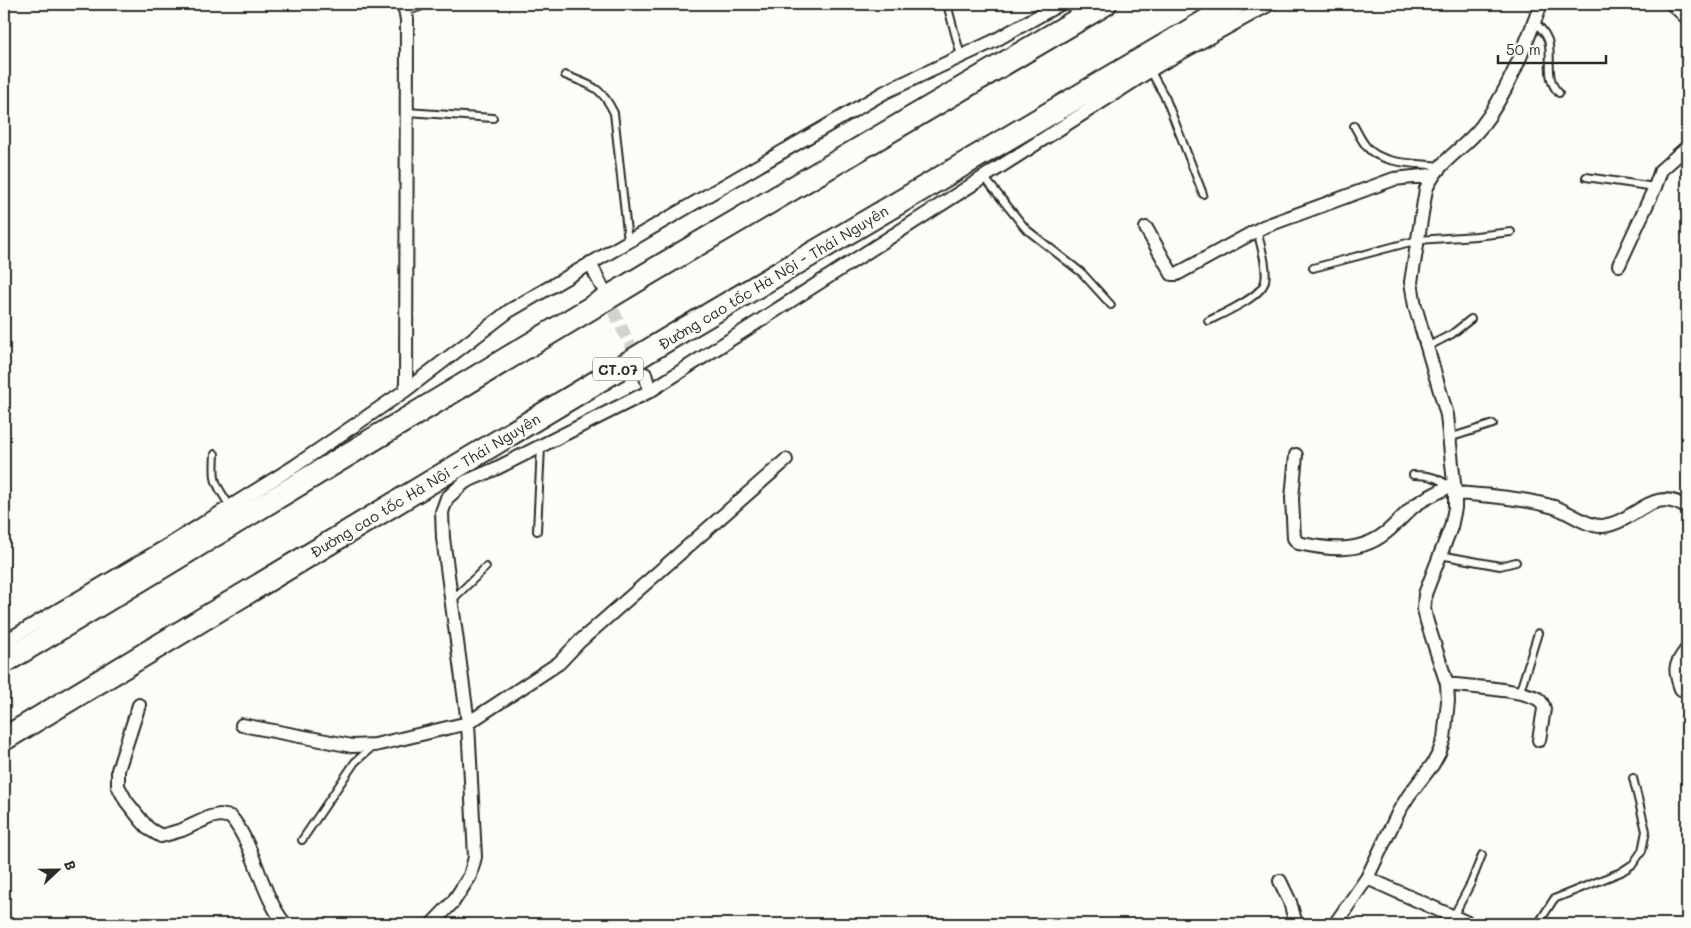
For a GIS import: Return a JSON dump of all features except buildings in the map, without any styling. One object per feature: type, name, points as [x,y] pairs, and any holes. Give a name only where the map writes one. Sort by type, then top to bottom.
[{"type":"highway","points":[[4,662],[658,268],[1105,4]]},
{"type":"highway","name":"Đường cao tốc Hà Nội - Thái Nguyên","points":[[4,739],[678,333],[1235,4]]},
{"type":"street","points":[[406,390],[407,20],[403,6],[419,4]]},
{"type":"street","points":[[4,642],[170,544],[295,466],[406,390],[509,311],[590,262],[885,92],[1002,36],[1058,4]]},
{"type":"street","points":[[432,924],[453,902],[470,876],[475,857],[468,723],[442,512],[447,498],[465,482],[650,391],[1150,70],[1270,4]]},
{"type":"street","points":[[1335,924],[1367,878],[1399,811],[1440,753],[1444,739],[1447,684],[1426,622],[1424,609],[1426,594],[1451,527],[1455,508],[1453,487],[1454,437],[1447,415],[1433,344],[1415,306],[1411,282],[1426,189],[1436,171],[1468,140],[1491,114],[1520,60],[1541,4]]},
{"type":"street","points":[[1672,4],[1687,18]]},
{"type":"street","points":[[1619,265],[1655,188],[1661,170],[1687,148]]},
{"type":"street","points":[[1146,228],[1172,274],[1177,274],[1182,273],[1256,230],[1394,179],[1436,171]]},
{"type":"street","points":[[590,262],[601,285]]},
{"type":"street","points":[[645,374],[650,391]]},
{"type":"street","points":[[1296,455],[1292,498],[1294,538],[1298,543],[1316,547],[1352,549],[1370,543],[1388,532],[1416,505],[1453,487],[1552,506],[1589,523],[1602,526],[1615,523],[1651,503],[1665,499],[1678,502],[1687,508]]},
{"type":"street","points":[[242,725],[352,746],[375,746],[468,723],[559,663],[579,642],[786,460]]},
{"type":"street","points":[[1681,689],[1675,674],[1678,660],[1687,649]]},
{"type":"street","points":[[1447,684],[1519,694],[1539,700],[1543,704],[1539,740]]},
{"type":"street","points":[[140,705],[118,770],[118,786],[126,801],[149,829],[161,836],[182,830],[210,817],[220,815],[231,817],[242,835],[278,915],[285,924]]},
{"type":"street","points":[[1367,878],[1470,924]]},
{"type":"street","points":[[1280,881],[1290,902],[1296,924]]},
{"type":"lane","points":[[947,4],[961,56]]},
{"type":"lane","points":[[1534,21],[1544,32],[1548,41],[1551,81],[1559,93]]},
{"type":"lane","points":[[1150,70],[1166,99],[1202,194]]},
{"type":"lane","points":[[566,75],[592,86],[606,96],[614,113],[628,241]]},
{"type":"lane","points":[[407,112],[493,118]]},
{"type":"lane","points":[[1354,126],[1366,147],[1377,156],[1436,171]]},
{"type":"lane","points":[[984,177],[1026,229],[1082,273],[1111,305]]},
{"type":"lane","points":[[1586,177],[1655,188]]},
{"type":"lane","points":[[1208,322],[1260,290],[1265,282],[1262,251],[1256,230]]},
{"type":"lane","points":[[1312,268],[1418,240],[1511,232]]},
{"type":"lane","points":[[1433,344],[1452,334],[1471,319]]},
{"type":"lane","points":[[1454,437],[1493,424]]},
{"type":"lane","points":[[537,531],[541,446]]},
{"type":"lane","points":[[215,454],[215,483],[230,506]]},
{"type":"lane","points":[[1413,475],[1427,475],[1438,478],[1453,487]]},
{"type":"lane","points":[[1440,556],[1500,566],[1516,562]]},
{"type":"lane","points":[[452,601],[486,567]]},
{"type":"lane","points":[[1519,694],[1538,633]]},
{"type":"lane","points":[[302,840],[355,762],[366,750],[375,746]]},
{"type":"lane","points":[[1538,924],[1554,899],[1621,872],[1632,864],[1642,851],[1646,831],[1633,778]]},
{"type":"lane","points":[[1453,917],[1471,883],[1482,855]]},
{"type":"tunnel","points":[[605,294],[639,363]]}]
